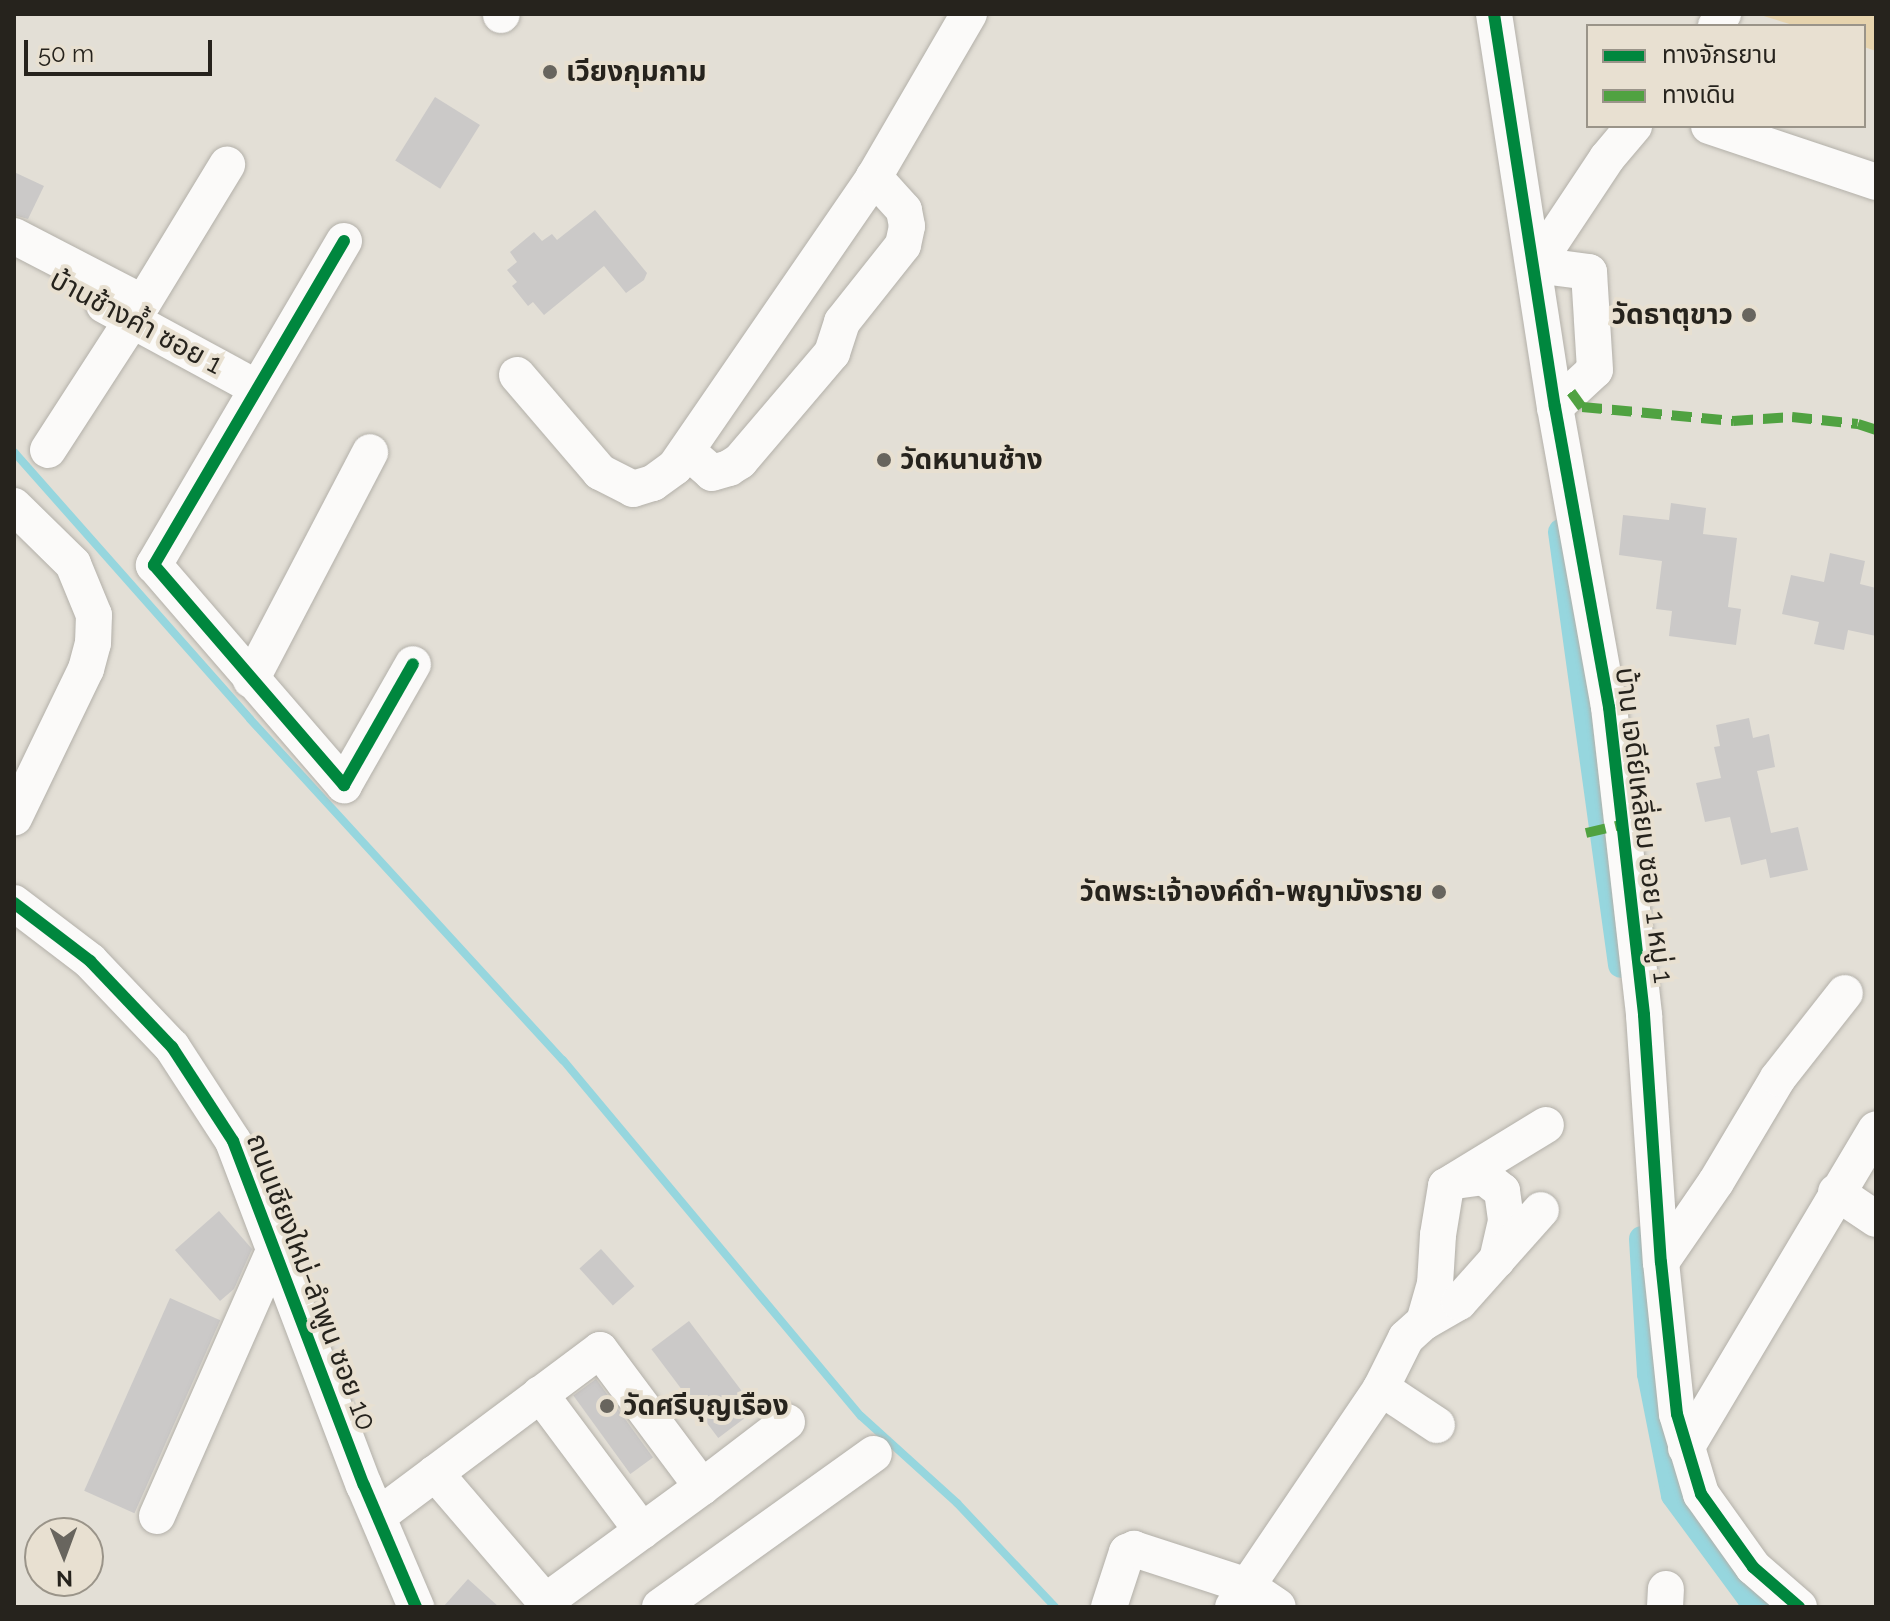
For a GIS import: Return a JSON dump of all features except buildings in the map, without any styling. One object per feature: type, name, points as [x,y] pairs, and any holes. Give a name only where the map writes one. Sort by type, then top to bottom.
[{"type":"street","points":[[517,375],[600,472],[633,489],[653,483],[675,467],[874,177],[969,14]]},
{"type":"street","name":"บ้าน เจดีย์เหลี่ยม ซอย 1 หมู่ 1","points":[[1494,14],[1536,265],[1555,407],[1609,707],[1644,1015],[1661,1262],[1677,1414],[1701,1494],[1753,1567],[1799,1607]]},
{"type":"street","points":[[1555,407],[1595,370],[1589,272],[1536,265],[1607,158],[1632,128]]},
{"type":"street","points":[[1715,128],[1876,182]]},
{"type":"street","points":[[14,236],[143,303],[227,165]]},
{"type":"street","points":[[687,451],[712,473],[740,461],[832,353],[842,322],[903,245],[907,226],[904,210],[874,177]]},
{"type":"street","points":[[344,241],[154,565],[344,785],[413,664]]},
{"type":"street","name":"บ้านช้างค้ำ ซอย 1","points":[[14,257],[257,388]]},
{"type":"street","points":[[48,450],[132,320]]},
{"type":"street","points":[[251,680],[370,452]]},
{"type":"street","points":[[14,506],[73,564],[94,615],[93,643],[86,669],[14,818]]},
{"type":"street","name":"ถนนเชียงใหม่-ลำพูน ซอย 10","points":[[14,903],[90,961],[172,1047],[233,1141],[416,1607]]},
{"type":"street","points":[[1661,1262],[1716,1182],[1778,1078],[1845,993]]},
{"type":"street","points":[[1424,1322],[1435,1284],[1438,1235],[1446,1186],[1546,1125]]},
{"type":"street","points":[[1686,1448],[1876,1129]]},
{"type":"street","points":[[1455,1181],[1484,1177],[1502,1191],[1506,1221],[1497,1260]]},
{"type":"street","points":[[1836,1192],[1876,1219]]},
{"type":"street","points":[[1240,1597],[1381,1388],[1406,1338],[1424,1322],[1459,1302],[1541,1210]]},
{"type":"street","points":[[157,1516],[275,1248]]},
{"type":"street","points":[[378,1516],[600,1350],[702,1487]]},
{"type":"street","points":[[1381,1388],[1437,1425]]},
{"type":"street","points":[[540,1394],[642,1531]]},
{"type":"street","points":[[435,1473],[548,1604],[787,1422]]},
{"type":"street","points":[[660,1607],[874,1454]]},
{"type":"street","points":[[1109,1607],[1127,1552],[1134,1549],[1240,1597],[1278,1607]]},
{"type":"shaded area","points":[[1757,14],[1876,14],[1876,51],[1866,48],[1866,24],[1790,24]]},
{"type":"waterway","points":[[14,452],[250,719],[563,1060],[861,1416],[957,1503],[1055,1607]]},
{"type":"waterway","points":[[1561,532],[1621,965]]},
{"type":"waterway","points":[[1642,1239],[1650,1374],[1674,1495],[1750,1598],[1760,1607]]},
{"type":"marked path","points":[[1571,392],[1582,407],[1733,421],[1792,417],[1858,424],[1876,430]]},
{"type":"marked path","points":[[1586,833],[1621,825]]},
{"type":"cycle path","points":[[1494,14],[1555,407],[1609,707],[1644,1015],[1661,1262],[1677,1414],[1701,1494],[1753,1567],[1799,1607]]},
{"type":"cycle path","points":[[344,241],[154,565],[344,785],[413,664]]},
{"type":"cycle path","points":[[14,903],[90,961],[172,1047],[233,1141],[364,1485],[416,1607]]},
{"type":"place","name":"เวียงกุมกาม","points":[[550,72]]},
{"type":"place","name":"วัดธาตุขาว","points":[[1749,315]]},
{"type":"place","name":"วัดหนานช้าง","points":[[884,460]]},
{"type":"place","name":"วัดพระเจ้าองค์ดำ-พญามังราย","points":[[1439,892]]},
{"type":"place","name":"วัดศรีบุญเรือง","points":[[607,1406]]}]
